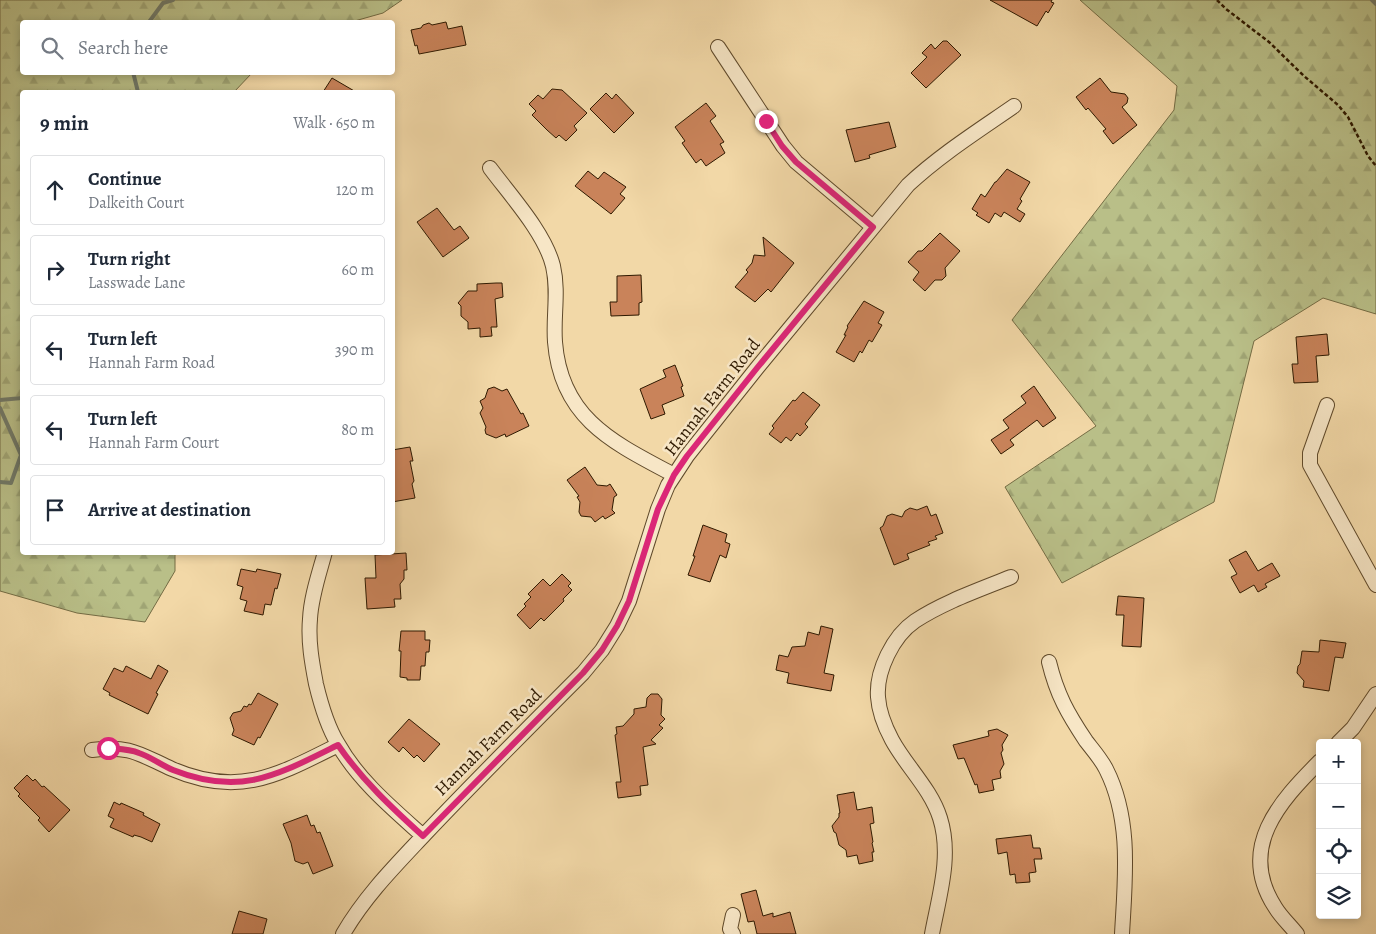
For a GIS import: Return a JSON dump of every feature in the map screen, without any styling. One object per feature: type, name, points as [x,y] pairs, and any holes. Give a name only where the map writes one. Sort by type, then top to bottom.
[{"type":"street","points":[[718,48],[782,146],[796,162],[873,227]]},
{"type":"street","name":"Hannah Farm Road","points":[[343,934],[354,914],[372,891],[423,836],[583,673],[602,650],[617,626],[629,601],[658,509],[674,475],[757,368],[908,185],[922,171],[946,153],[1014,106]]},
{"type":"street","points":[[490,168],[538,232],[550,257],[556,283],[555,344],[559,367],[567,392],[576,408],[602,434],[674,475]]},
{"type":"street","points":[[1327,405],[1310,453],[1310,465],[1376,585]]},
{"type":"street","points":[[324,555],[314,594],[309,636],[312,664],[327,722],[338,745],[352,765],[396,813],[423,836]]},
{"type":"street","points":[[932,934],[944,873],[946,845],[940,817],[928,793],[893,742],[883,722],[878,697],[879,681],[883,665],[894,642],[913,622],[935,610],[1012,577]]},
{"type":"street","points":[[1050,662],[1055,685],[1066,709],[1105,767],[1119,805],[1124,833],[1125,864],[1122,934]]},
{"type":"street","points":[[1342,739],[1353,728],[1376,694]]},
{"type":"street","points":[[92,750],[108,748],[138,752],[173,770],[198,778],[236,783],[254,781],[272,775],[338,745]]},
{"type":"street","points":[[1297,934],[1270,898],[1264,884],[1260,864],[1260,849],[1263,835],[1270,820],[1282,802],[1316,765]]},
{"type":"street","points":[[733,915],[730,929],[733,934]]},
{"type":"path","points":[[1217,0],[1269,42],[1304,76],[1338,104],[1348,117],[1368,156],[1376,166]]},
{"type":"green space","points":[[0,0],[402,0],[383,13],[358,20],[20,20],[20,75],[250,75],[236,90],[20,90],[20,555],[175,555],[175,571],[145,622],[77,613],[0,591]]},
{"type":"green space","points":[[1080,0],[1376,0],[1376,314],[1323,298],[1254,341],[1214,502],[1062,583],[1005,487],[1096,426],[1012,320],[1174,110],[1177,86]]},
{"type":"building","points":[[990,0],[1052,0],[1051,2],[1054,3],[1048,13],[1046,11],[1037,26]]},
{"type":"building","points":[[446,22],[448,29],[462,26],[466,45],[419,54],[411,30],[421,28],[429,23],[432,25]]},
{"type":"building","points":[[943,41],[947,41],[961,55],[926,88],[911,73],[927,57],[922,53],[931,44],[935,49]]},
{"type":"building","points":[[332,78],[353,90],[324,90]]},
{"type":"building","points":[[1100,78],[1111,92],[1125,94],[1128,98],[1127,103],[1122,107],[1137,125],[1113,144],[1103,131],[1106,129],[1088,108],[1086,110],[1076,97]]},
{"type":"building","points":[[552,89],[562,90],[587,113],[574,126],[577,130],[566,141],[559,135],[556,138],[532,115],[536,111],[529,104],[538,95],[543,99]]},
{"type":"building","points":[[606,93],[612,99],[616,94],[634,113],[614,133],[590,109]]},
{"type":"building","points":[[706,103],[716,116],[710,121],[724,142],[720,144],[725,153],[706,166],[701,159],[696,163],[682,143],[685,141],[675,127]]},
{"type":"building","points":[[889,122],[896,147],[869,155],[870,158],[855,162],[846,130]]},
{"type":"building","points":[[1007,169],[1030,182],[1020,199],[1022,201],[1017,209],[1025,214],[1020,222],[1004,212],[1001,217],[995,213],[989,223],[976,215],[978,213],[972,209],[981,194],[985,197]]},
{"type":"building","points":[[588,171],[598,179],[604,172],[626,187],[620,194],[625,198],[611,214],[575,186]]},
{"type":"building","points":[[437,208],[454,230],[460,226],[469,238],[443,257],[417,222]]},
{"type":"building","points":[[940,233],[960,251],[945,268],[946,276],[942,280],[935,280],[925,291],[913,280],[919,272],[908,262]]},
{"type":"building","points":[[763,237],[794,263],[771,292],[768,289],[755,302],[735,287],[748,272],[746,270],[752,263],[754,255],[765,256]]},
{"type":"building","points":[[641,275],[642,302],[639,303],[639,315],[611,316],[610,302],[617,302],[617,276]]},
{"type":"building","points":[[502,283],[503,297],[495,299],[497,327],[491,327],[492,336],[480,337],[480,328],[468,329],[468,322],[461,316],[461,306],[458,303],[468,291],[477,291],[477,284]]},
{"type":"building","points":[[864,301],[884,312],[878,323],[882,325],[872,342],[869,340],[862,353],[860,351],[854,362],[836,352],[846,335],[844,335],[847,326]]},
{"type":"building","points":[[1327,334],[1329,355],[1316,356],[1318,382],[1294,383],[1292,364],[1298,364],[1296,337]]},
{"type":"building","points":[[675,365],[683,386],[681,387],[684,396],[662,405],[665,414],[651,419],[640,389],[666,377],[663,370]]},
{"type":"building","points":[[1034,386],[1056,418],[1043,427],[1037,420],[1010,440],[1014,445],[1001,454],[991,440],[1009,428],[1003,420],[1026,403],[1021,396]]},
{"type":"building","points":[[494,387],[502,391],[507,389],[529,426],[506,437],[505,434],[496,438],[486,434],[486,427],[480,413],[483,408],[480,401],[485,398],[488,389]]},
{"type":"building","points":[[803,392],[820,405],[805,424],[808,427],[800,436],[797,433],[791,441],[786,437],[781,443],[769,434],[774,428],[772,426],[793,400],[795,401]]},
{"type":"building","points":[[410,447],[413,461],[410,461],[414,481],[412,484],[415,498],[395,501],[395,450]]},
{"type":"building","points":[[585,467],[597,485],[607,486],[610,484],[617,495],[614,497],[612,510],[615,513],[605,519],[603,516],[595,522],[591,517],[581,516],[579,512],[580,502],[577,497],[579,496],[567,480]]},
{"type":"building","points":[[927,506],[931,516],[936,514],[943,533],[935,536],[937,539],[928,542],[930,545],[907,554],[909,559],[894,565],[880,528],[883,526],[887,516],[892,514],[902,517],[905,511],[910,508],[917,510]]},
{"type":"building","points":[[703,525],[727,534],[725,542],[730,544],[726,558],[720,555],[710,582],[688,575]]},
{"type":"building","points":[[1246,551],[1258,571],[1272,563],[1280,576],[1265,584],[1267,587],[1258,592],[1254,585],[1240,593],[1231,577],[1237,574],[1229,560]]},
{"type":"building","points":[[406,553],[407,570],[404,570],[404,579],[400,584],[401,599],[394,599],[395,607],[367,609],[365,578],[376,578],[375,555]]},
{"type":"building","points":[[241,569],[256,572],[257,569],[281,574],[271,605],[265,604],[263,615],[244,611],[247,601],[240,599],[243,587],[237,585]]},
{"type":"building","points":[[562,574],[571,583],[568,586],[572,590],[544,621],[541,618],[530,629],[517,615],[526,606],[524,604],[531,597],[528,594],[543,579],[550,586]]},
{"type":"building","points":[[1118,596],[1144,598],[1141,647],[1122,646],[1124,615],[1116,615]]},
{"type":"building","points":[[821,626],[833,629],[824,673],[834,675],[831,691],[787,683],[789,673],[776,670],[779,655],[788,657],[792,647],[805,646],[808,632],[819,635]]},
{"type":"building","points":[[401,631],[425,631],[425,640],[430,640],[429,652],[426,652],[425,666],[421,666],[420,680],[407,680],[407,678],[400,677],[401,651],[399,651]]},
{"type":"building","points":[[1320,640],[1346,643],[1343,658],[1335,657],[1329,691],[1303,687],[1304,681],[1297,673],[1302,651],[1319,652]]},
{"type":"building","points":[[158,665],[168,671],[156,693],[158,694],[148,714],[109,695],[110,693],[103,689],[114,668],[123,672],[126,666],[151,679]]},
{"type":"building","points":[[258,693],[278,704],[260,738],[258,737],[254,745],[232,735],[234,730],[230,718],[233,713],[241,711],[244,706],[251,705]]},
{"type":"building","points":[[651,694],[658,694],[662,699],[661,715],[665,719],[659,725],[663,728],[651,740],[656,744],[643,747],[648,785],[640,786],[641,795],[618,798],[616,782],[621,782],[615,735],[617,734],[616,727],[623,726],[634,714],[634,709],[646,707],[647,698]]},
{"type":"building","points":[[409,719],[440,744],[424,762],[417,755],[414,758],[403,747],[399,752],[388,742]]},
{"type":"building","points":[[997,729],[1008,735],[1002,745],[1003,750],[1001,753],[1004,764],[1000,771],[1001,778],[992,780],[994,790],[979,793],[977,784],[975,785],[964,758],[958,759],[953,745],[989,736],[988,731]]},
{"type":"building","points":[[27,775],[33,781],[35,779],[42,787],[44,786],[70,810],[49,832],[38,820],[40,818],[18,796],[20,794],[14,788]]},
{"type":"building","points":[[854,792],[857,810],[872,807],[874,823],[870,824],[874,852],[872,852],[873,861],[859,864],[857,855],[847,857],[846,850],[839,845],[832,826],[840,813],[837,795]]},
{"type":"building","points":[[114,802],[144,813],[143,815],[160,824],[152,842],[134,835],[133,837],[110,827],[114,819],[108,816]]},
{"type":"building","points":[[307,815],[311,826],[314,825],[317,833],[320,832],[333,866],[313,874],[308,862],[303,864],[295,861],[291,843],[283,824]]},
{"type":"building","points":[[1031,835],[1033,848],[1040,848],[1042,859],[1034,859],[1036,872],[1029,873],[1030,882],[1016,883],[1015,874],[1010,875],[1007,852],[998,854],[996,839]]},
{"type":"building","points":[[756,890],[763,916],[773,913],[773,917],[790,912],[796,934],[757,934],[754,921],[748,922],[741,894]]},
{"type":"building","points":[[239,911],[267,919],[263,934],[232,934]]},
{"type":"waterway","points":[[150,20],[163,3],[173,0]]},
{"type":"waterway","points":[[1372,0],[1376,4]]},
{"type":"waterway","points":[[134,75],[138,90]]},
{"type":"waterway","points":[[0,400],[20,398]]},
{"type":"waterway","points":[[0,408],[20,453]]},
{"type":"waterway","points":[[0,482],[11,483],[20,458]]},
{"type":"route","points":[[108,748],[138,752],[173,770],[198,778],[236,783],[254,781],[272,775],[338,745],[366,781],[396,813],[423,836],[583,673],[602,650],[617,626],[629,601],[658,509],[674,475],[757,368],[873,227],[796,162],[782,146],[766,121]]}]
